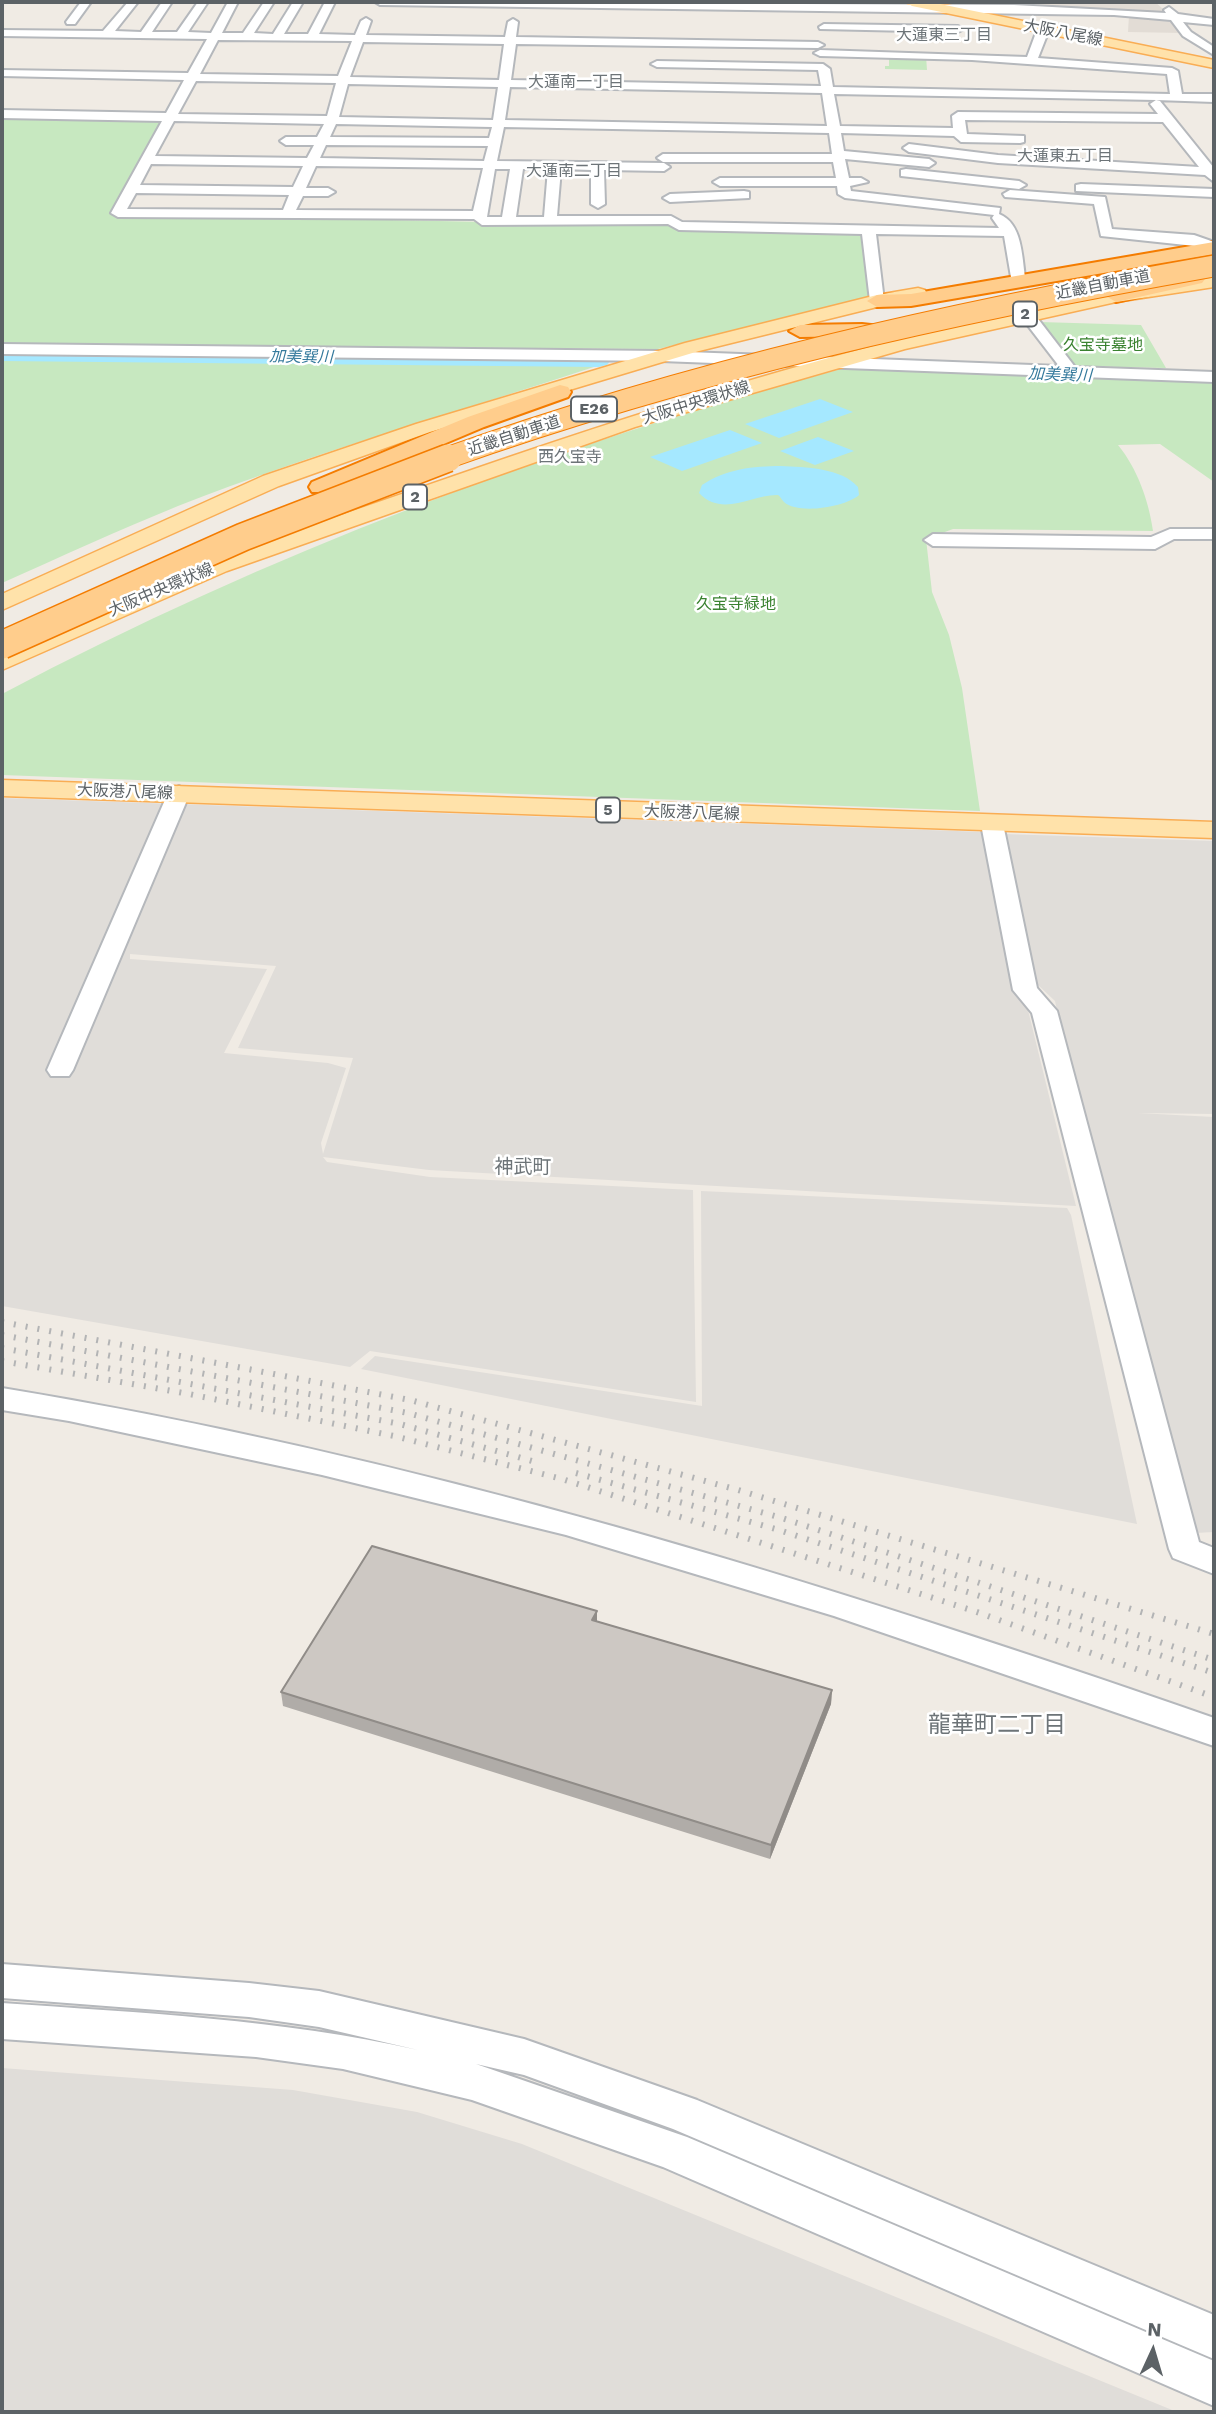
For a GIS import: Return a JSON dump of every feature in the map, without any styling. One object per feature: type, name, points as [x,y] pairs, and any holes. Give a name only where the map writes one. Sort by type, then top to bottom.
[{"type":"highway","points":[[877,301],[911,300],[1213,252]]},
{"type":"highway","name":"近畿自動車道","points":[[2,623],[140,560],[321,487],[481,430],[719,360],[960,303],[1213,252]]},
{"type":"highway","name":"近畿自動車道","points":[[2,645],[265,526],[424,466],[581,413],[741,367],[1051,295],[1213,252]]},
{"type":"highway","points":[[321,487],[477,422],[560,392],[707,352],[800,331],[893,329],[867,317],[1080,272]]},
{"type":"highway","points":[[1116,296],[1214,275]]},
{"type":"main road","name":"大阪八尾線","points":[[912,2],[937,7],[964,17],[1214,64]]},
{"type":"main road","name":"2","points":[[2,590],[271,481],[423,428],[661,356],[877,301],[1018,277],[1213,252]]},
{"type":"main road","name":"大阪中央環状線","points":[[2,663],[104,614],[206,571],[628,424],[839,361],[1027,314],[1116,296],[1214,282]]},
{"type":"main road","name":"2","points":[[2,603],[271,481]]},
{"type":"main road","name":"2","points":[[2,684],[152,608],[310,536]]},
{"type":"main road","name":"大阪港八尾線","points":[[2,788],[1214,831]]},
{"type":"street","points":[[68,21],[86,2]]},
{"type":"street","points":[[113,37],[133,2]]},
{"type":"street","points":[[149,38],[167,2]]},
{"type":"street","points":[[176,38],[203,2]]},
{"type":"street","points":[[233,2],[191,76],[182,98],[168,117],[118,214],[293,203],[328,192]]},
{"type":"street","points":[[247,36],[269,2]]},
{"type":"street","points":[[275,40],[298,2]]},
{"type":"street","points":[[304,40],[330,2]]},
{"type":"street","points":[[380,2],[577,4],[608,31],[658,53],[673,64],[818,44],[964,17],[1176,16],[1214,22]]},
{"type":"street","points":[[1158,2],[1176,16],[1186,36],[1214,52]]},
{"type":"street","points":[[2,33],[77,39],[214,35],[328,42],[366,20],[450,12],[453,3]]},
{"type":"street","points":[[515,3],[505,82],[479,215],[482,221],[671,220],[679,226],[862,216],[900,200],[979,209],[1008,196],[1041,161]]},
{"type":"street","points":[[558,34],[577,4]]},
{"type":"street","points":[[366,20],[441,36],[465,44],[608,31],[664,4],[748,5],[818,44],[874,89],[914,96],[1022,87],[1054,94],[1131,96],[1158,107],[1212,174]]},
{"type":"street","points":[[664,4],[662,18],[968,65],[1031,61],[1172,71],[1177,97]]},
{"type":"street","points":[[715,78],[937,7]]},
{"type":"street","points":[[366,20],[380,21]]},
{"type":"street","points":[[366,20],[375,43],[404,43],[441,36]]},
{"type":"street","points":[[293,203],[313,162],[366,20]]},
{"type":"street","points":[[641,153],[650,115],[660,30],[818,44]]},
{"type":"street","points":[[1031,61],[1049,31],[1131,33]]},
{"type":"street","points":[[1186,36],[1214,39]]},
{"type":"street","points":[[658,53],[818,44],[923,42]]},
{"type":"street","points":[[818,44],[838,74]]},
{"type":"street","points":[[3,67],[35,74],[58,69],[69,79],[97,69],[109,80],[142,74],[191,76],[246,72],[313,73],[343,79],[362,74],[393,74],[457,76],[505,82],[552,79],[598,91],[666,125],[776,107],[818,44]]},
{"type":"street","points":[[818,44],[838,158],[870,234],[877,301]]},
{"type":"street","points":[[976,44],[968,65],[995,116]]},
{"type":"street","points":[[24,87],[41,62]]},
{"type":"street","points":[[672,85],[673,64]]},
{"type":"street","points":[[1095,72],[1088,76],[1128,77],[1131,96]]},
{"type":"street","points":[[552,79],[554,96]]},
{"type":"street","points":[[1054,94],[1076,82]]},
{"type":"street","points":[[182,98],[331,111],[547,123],[598,91],[654,85],[745,86],[776,107],[838,158],[1008,196],[1100,200],[1106,233],[1158,230],[1194,239],[1213,252]]},
{"type":"street","points":[[702,99],[703,85]]},
{"type":"street","points":[[744,113],[745,86]]},
{"type":"street","points":[[874,89],[881,120]]},
{"type":"street","points":[[592,138],[598,91]]},
{"type":"street","points":[[2,114],[44,109],[84,110],[209,123],[277,124],[314,119],[354,96]]},
{"type":"street","points":[[956,152],[960,133],[958,116],[1158,107],[1177,97],[1208,97],[1214,114]]},
{"type":"street","points":[[182,98],[331,111],[498,121]]},
{"type":"street","points":[[488,98],[498,121]]},
{"type":"street","points":[[2,114],[13,100]]},
{"type":"street","points":[[1062,105],[1158,107]]},
{"type":"street","points":[[547,123],[550,110]]},
{"type":"street","points":[[331,111],[427,127],[498,121]]},
{"type":"street","points":[[286,141],[302,141],[331,111]]},
{"type":"street","points":[[290,162],[314,119]]},
{"type":"street","points":[[838,158],[881,120]]},
{"type":"street","points":[[881,120],[1021,143]]},
{"type":"street","points":[[666,125],[666,176],[671,220]]},
{"type":"street","points":[[666,176],[718,175],[838,158],[960,133]]},
{"type":"street","points":[[1191,151],[1214,151]]},
{"type":"street","points":[[666,176],[838,158],[956,152],[1212,174]]},
{"type":"street","points":[[148,160],[189,155],[221,155],[257,156],[290,162],[555,165],[641,153]]},
{"type":"street","points":[[641,153],[666,176],[724,196],[838,158],[1127,181]]},
{"type":"street","points":[[592,161],[598,204]]},
{"type":"street","points":[[517,164],[550,221]]},
{"type":"street","points":[[508,221],[555,165]]},
{"type":"street","points":[[718,175],[724,196]]},
{"type":"street","points":[[1008,196],[1149,197],[1214,193]]},
{"type":"street","points":[[128,195],[293,203]]},
{"type":"street","points":[[1008,196],[1008,232],[1018,277]]},
{"type":"street","points":[[897,231],[900,200]]},
{"type":"street","points":[[293,203],[298,212],[479,215]]},
{"type":"street","points":[[938,204],[939,233]]},
{"type":"street","points":[[979,209],[981,233]]},
{"type":"street","points":[[862,216],[897,231],[1008,232]]},
{"type":"street","points":[[1027,314],[1071,372]]},
{"type":"street","points":[[2,349],[661,356],[1214,377]]},
{"type":"street","points":[[933,540],[1155,543],[1170,534],[1214,534]]},
{"type":"street","points":[[60,1070],[179,793]]},
{"type":"street","points":[[992,824],[1025,990],[1044,1011],[1185,1549],[1214,1562]]},
{"type":"street","points":[[2,1399],[83,1412],[473,1499],[751,1578],[1024,1665],[1214,1732]]},
{"type":"street","points":[[2,1981],[236,1999],[319,2009],[524,2057],[682,2113],[1214,2337]]},
{"type":"street","points":[[2,2021],[256,2039],[343,2051],[472,2081],[672,2151],[1214,2384]]},
{"type":"shaded area","points":[[968,2],[1155,2],[1170,15],[969,5]]},
{"type":"shaded area","points":[[1129,15],[1172,17],[1183,33],[1128,32]]},
{"type":"shaded area","points":[[2,798],[985,832],[1015,994],[1027,1006],[1076,1206],[429,1170],[323,1157],[327,1162],[430,1177],[693,1190],[696,1402],[370,1351],[350,1367],[2,1306]],"holes":[[[130,954],[276,966],[238,1048],[353,1058],[323,1154],[321,1143],[346,1068],[328,1063],[224,1053],[267,969],[130,959]]]},
{"type":"shaded area","points":[[1004,834],[1214,841],[1214,1114],[1138,1113],[1214,1117],[1214,1532],[1195,1533],[1079,1111],[1055,1001],[1037,984]]},
{"type":"shaded area","points":[[701,1191],[1067,1208],[1071,1215],[1137,1524],[361,1369],[375,1356],[702,1406]]},
{"type":"shaded area","points":[[2,2068],[293,2090],[417,2112],[522,2144],[1177,2412],[2,2412]]},
{"type":"green space","points":[[889,55],[926,56],[927,70],[885,69],[885,66],[889,66]]},
{"type":"green space","points":[[2,115],[160,118],[163,121],[114,214],[485,222],[666,221],[673,227],[857,231],[865,235],[871,296],[658,349],[2,345]]},
{"type":"green space","name":"久宝寺墓地","points":[[1040,322],[1141,325],[1166,368],[1072,366]]},
{"type":"green space","points":[[2,356],[597,361],[597,366],[230,486],[134,524],[2,583]]},
{"type":"green space","name":"久宝寺緑地","points":[[841,369],[1214,383],[1214,482],[1160,444],[1118,445],[1141,485],[1153,531],[953,529],[926,539],[932,592],[949,635],[962,688],[980,811],[2,775],[2,694],[102,643],[307,550],[412,508],[625,433]]},
{"type":"water","points":[[820,399],[853,412],[779,438],[745,424]]},
{"type":"water","points":[[730,430],[762,443],[682,471],[650,457]]},
{"type":"water","points":[[818,437],[854,451],[815,465],[780,451]]},
{"type":"water","points":[[781,466],[833,472],[858,487],[859,495],[844,503],[810,509],[791,506],[778,495],[718,504],[699,493],[702,485],[730,472]]},
{"type":"building","points":[[372,1546],[597,1611],[592,1620],[832,1690],[771,1845],[281,1692]]},
{"type":"waterway","name":"加美巽川","points":[[2,354],[599,360]]},
{"type":"railway","points":[[2,1322],[410,1400],[738,1490],[1214,1634]]},
{"type":"railway","points":[[2,1335],[408,1413],[782,1518],[1214,1660]]},
{"type":"railway","points":[[2,1348],[400,1424],[539,1463]]},
{"type":"railway","points":[[2,1361],[189,1394],[394,1436],[562,1479],[974,1611],[1214,1697]]},
{"type":"railway","points":[[576,1473],[779,1530],[1214,1673]]},
{"type":"district","name":"大蓮東三丁目","points":[[944,35]]},
{"type":"district","name":"大蓮南一丁目","points":[[576,82]]},
{"type":"district","name":"大蓮東五丁目","points":[[1065,156]]},
{"type":"district","name":"大蓮南二丁目","points":[[574,171]]},
{"type":"district","name":"西久宝寺","points":[[570,457]]},
{"type":"district","name":"神武町","points":[[523,1167]]},
{"type":"district","name":"龍華町二丁目","points":[[997,1725]]}]
